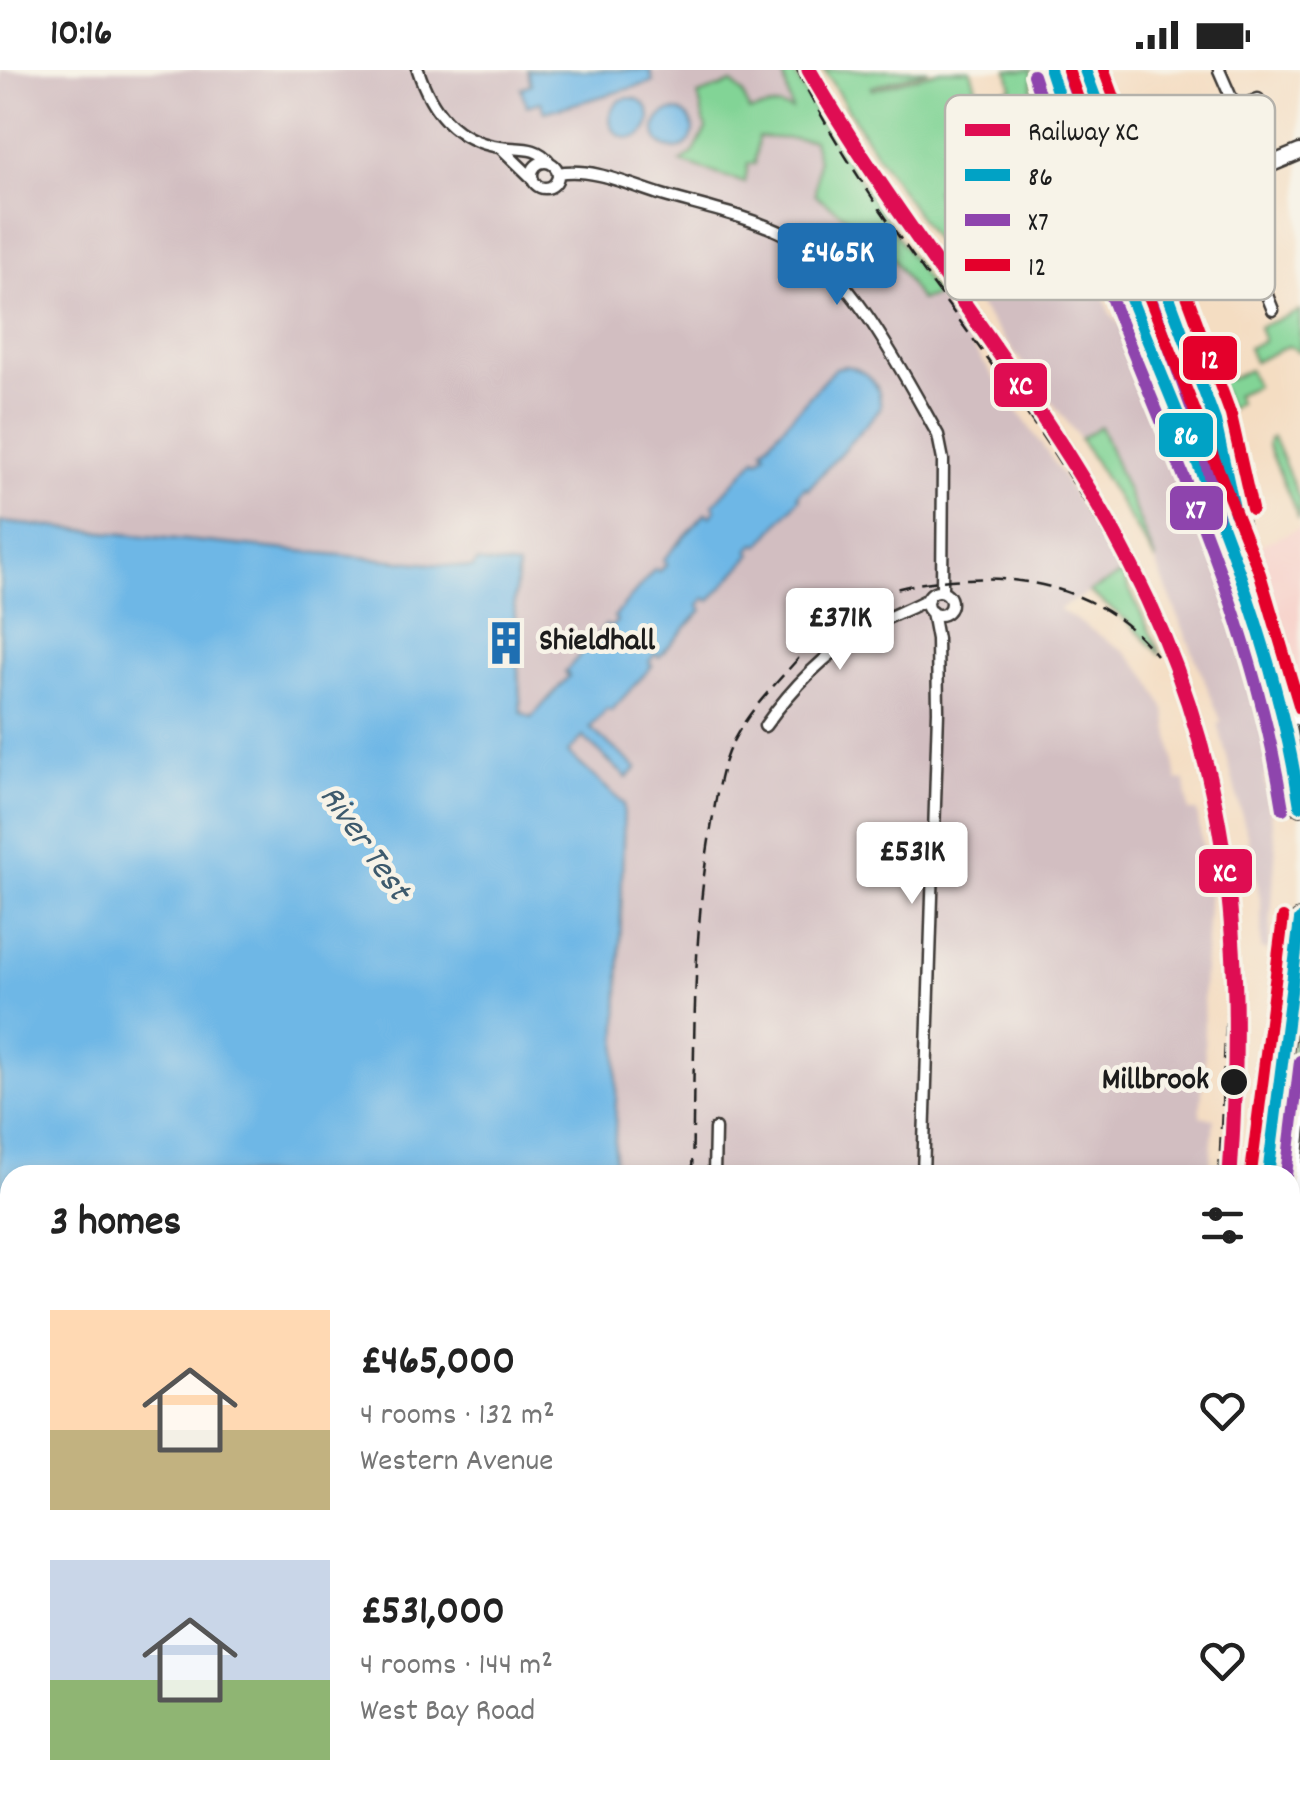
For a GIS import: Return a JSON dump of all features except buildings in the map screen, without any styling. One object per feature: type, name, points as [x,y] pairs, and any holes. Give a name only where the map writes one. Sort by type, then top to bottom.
[{"type":"highway","points":[[1050,70],[1058,95]]},
{"type":"highway","points":[[1085,70],[1093,95]]},
{"type":"highway","points":[[1131,300],[1228,536],[1261,632],[1283,702],[1300,806]]},
{"type":"highway","points":[[1172,300],[1215,420],[1243,545],[1300,716]]},
{"type":"highway","points":[[1269,1165],[1300,920]]},
{"type":"highway","points":[[1293,1165],[1300,1097]]},
{"type":"street","points":[[418,70],[435,110],[466,135],[500,147],[539,152],[558,173]]},
{"type":"street","points":[[1041,70],[1046,95]]},
{"type":"street","points":[[1099,70],[1108,95]]},
{"type":"street","points":[[1220,70],[1230,95]]},
{"type":"street","points":[[500,147],[538,186],[546,188],[556,181],[558,173]]},
{"type":"street","points":[[1275,163],[1300,152]]},
{"type":"street","points":[[532,178],[538,164],[550,162]]},
{"type":"street","points":[[558,173],[598,175],[788,236],[834,272],[852,294],[914,393],[942,448],[942,591],[950,599],[950,607],[906,611],[864,630],[793,691],[765,726]]},
{"type":"street","points":[[1137,300],[1148,344]]},
{"type":"street","points":[[1269,300],[1273,310]]},
{"type":"street","points":[[923,1165],[938,639],[932,593],[942,591]]},
{"type":"street","points":[[714,1165],[715,1129]]},
{"type":"shaded area","points":[[0,70],[782,70],[794,98],[905,263],[923,300],[937,296],[1051,458],[1122,574],[1059,609],[1124,651],[1149,678],[1166,712],[1177,780],[1185,781],[1189,811],[1197,811],[1209,891],[1200,1116],[1214,1119],[1210,1165],[614,1165],[624,804],[568,753],[546,701],[531,718],[521,712],[514,602],[518,567],[474,568],[0,522]]},
{"type":"shaded area","points":[[945,187],[945,215],[936,190]]},
{"type":"shaded area","points":[[980,300],[1105,300],[1109,312],[1140,347],[1223,552],[1277,714],[1286,764],[1264,776],[1276,844],[1269,951],[1261,949],[1261,904],[1218,723],[1222,723],[1100,427],[1080,439],[979,306]]},
{"type":"shaded area","points":[[1300,528],[1300,682],[1257,555],[1262,544]]},
{"type":"green space","points":[[782,70],[793,70],[819,118],[937,296],[920,300],[883,243],[815,195],[818,160],[813,140],[758,137],[755,164],[748,164],[745,183],[681,162],[694,152],[706,129],[698,95],[732,83],[743,94],[749,111],[778,106],[792,110]]},
{"type":"green space","points":[[824,70],[929,70],[871,87],[872,90],[941,70],[971,70],[978,95],[945,95],[945,187],[936,190],[945,215],[945,247],[933,238]]},
{"type":"green space","points":[[1008,70],[1032,70],[1033,95],[998,95],[1012,88]]},
{"type":"green space","points":[[1146,300],[1163,300],[1196,383],[1231,514],[1227,515]]},
{"type":"green space","points":[[1300,311],[1300,352],[1288,346],[1254,362],[1248,348],[1264,341],[1259,327]]},
{"type":"green space","points":[[1249,370],[1256,386],[1236,395],[1239,403],[1230,409],[1215,378],[1226,372],[1229,379]]},
{"type":"green space","points":[[1100,426],[1156,561],[1080,439]]},
{"type":"green space","points":[[1273,437],[1300,500],[1299,519],[1268,445]]},
{"type":"green space","points":[[1122,574],[1161,655],[1126,620],[1089,592]]},
{"type":"green space","points":[[1300,988],[1287,1165],[1275,1165]]},
{"type":"water","points":[[527,70],[650,70],[653,82],[545,112],[541,102],[526,106],[521,88],[531,84]]},
{"type":"water","points":[[630,98],[644,104],[650,118],[644,132],[630,138],[616,132],[610,118],[616,104]]},
{"type":"water","points":[[674,111],[688,116],[693,130],[688,144],[674,149],[660,144],[655,130],[660,116]]},
{"type":"water","name":"River Test","points":[[846,366],[872,380],[879,393],[880,409],[808,489],[805,487],[759,546],[756,543],[749,550],[752,554],[710,601],[705,598],[699,606],[702,610],[659,657],[655,654],[649,662],[652,666],[590,728],[637,768],[627,778],[583,737],[568,753],[624,804],[614,1165],[0,1165],[0,522],[473,568],[477,562],[518,567],[514,602],[521,712],[531,718],[569,676],[565,672],[606,625],[610,628],[617,621],[614,617],[655,569],[659,572],[667,564],[663,560],[706,513],[710,516],[716,509],[713,505],[756,458],[759,460],[766,453],[763,449],[835,368]]},
{"type":"railway","points":[[797,70],[874,200],[1069,477],[1147,618],[1200,763],[1227,921],[1231,1009]]},
{"type":"railway","points":[[692,1165],[697,961],[715,803],[734,739],[749,715],[815,640],[852,609],[891,591],[938,581],[994,579],[1046,586],[1095,604],[1138,635],[1156,655]]},
{"type":"railway","points":[[1219,1165],[1227,994]]},
{"type":"rail line","name":"XC","points":[[809,70],[871,170],[945,276]]},
{"type":"rail line","name":"XC","points":[[962,300],[1070,459],[1122,547],[1162,633],[1193,717],[1214,802],[1228,889],[1235,979],[1230,1165]]},
{"type":"transit line","name":"86","points":[[1050,70],[1058,95]]},
{"type":"transit line","name":"12","points":[[1068,70],[1077,95]]},
{"type":"transit line","name":"86","points":[[1085,70],[1094,95]]},
{"type":"transit line","name":"12","points":[[1104,70],[1113,95]]},
{"type":"transit line","name":"X7","points":[[1033,75],[1040,95]]},
{"type":"transit line","name":"X7","points":[[1069,76],[1076,95]]},
{"type":"transit line","name":"X7","points":[[1112,300],[1196,508],[1238,625],[1271,746],[1283,809]]},
{"type":"transit line","name":"86","points":[[1132,300],[1214,504],[1256,622],[1274,682],[1300,806]]},
{"type":"transit line","name":"12","points":[[1150,300],[1260,574],[1300,708]]},
{"type":"transit line","name":"X7","points":[[1152,300],[1198,426],[1218,517]]},
{"type":"transit line","name":"86","points":[[1170,300],[1215,421],[1235,513]]},
{"type":"transit line","name":"12","points":[[1189,300],[1231,415],[1252,509]]},
{"type":"transit line","name":"12","points":[[1252,1165],[1283,918]]},
{"type":"transit line","name":"86","points":[[1269,1165],[1300,920]]},
{"type":"transit line","name":"X7","points":[[1287,1165],[1300,1061]]},
{"type":"place","name":"Shieldhall","points":[[506,643]]},
{"type":"place","name":"Millbrook","points":[[1234,1082]]}]
